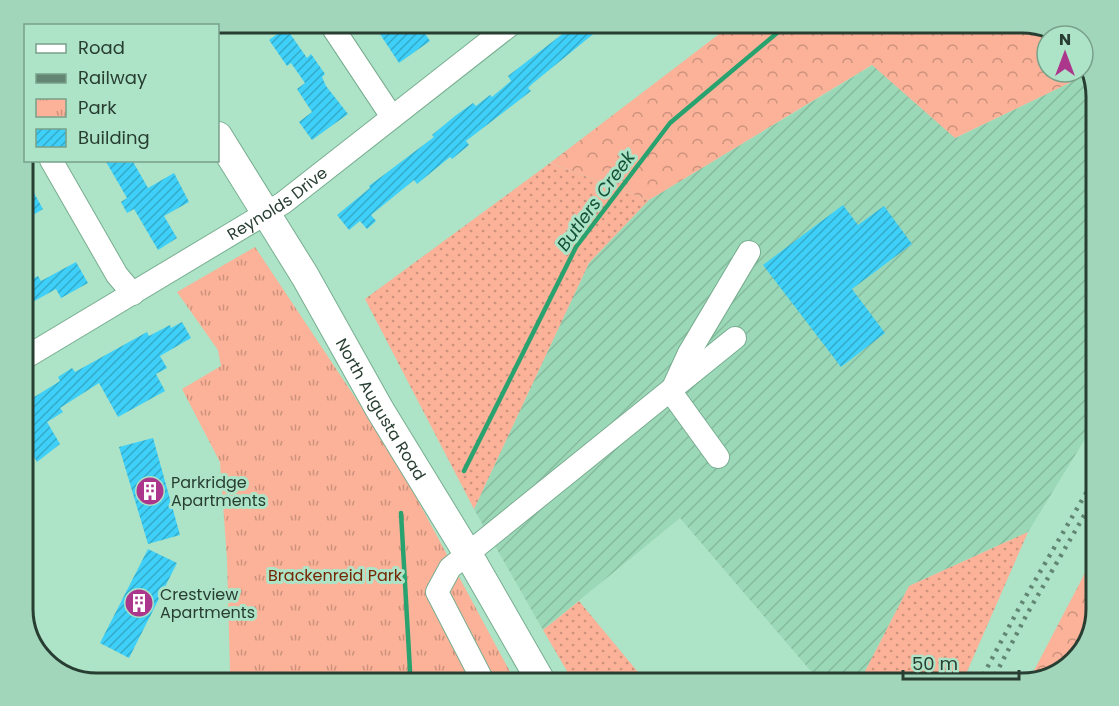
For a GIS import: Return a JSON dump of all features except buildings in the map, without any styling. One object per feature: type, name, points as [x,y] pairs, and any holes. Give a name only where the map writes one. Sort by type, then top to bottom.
[{"type":"main road","name":"North Augusta Road","points":[[219,138],[305,276],[380,410],[468,554],[536,673]]},
{"type":"street","points":[[335,33],[392,117]]},
{"type":"street","name":"Reynolds Drive","points":[[33,353],[265,214],[500,33]]},
{"type":"street","points":[[52,162],[117,275],[133,294]]},
{"type":"street","points":[[671,392],[688,353],[749,252]]},
{"type":"street","points":[[478,673],[436,592],[450,568],[671,392],[735,338]]},
{"type":"street","points":[[671,392],[718,457]]},
{"type":"shaded area","points":[[873,65],[956,138],[1067,84],[1084,84],[1086,437],[1028,532],[909,586],[864,673],[812,673],[680,518],[543,630],[474,509],[589,263],[649,200]]},
{"type":"green space","points":[[721,33],[1034,34],[1035,84],[1067,84],[955,138],[872,65],[649,200],[550,163]]},
{"type":"green space","points":[[550,163],[649,200],[589,263],[474,509],[365,299]]},
{"type":"green space","name":"Brackenreid Park","points":[[255,247],[394,456],[511,673],[229,673],[227,559],[220,462],[182,389],[221,366],[218,350],[177,292]]},
{"type":"green space","points":[[1028,532],[966,673],[864,673],[909,586]]},
{"type":"green space","points":[[1086,571],[1086,609],[1083,630],[1075,645],[1061,660],[1033,672]]},
{"type":"green space","points":[[579,601],[639,673],[568,673],[543,630]]},
{"type":"waterway","name":"Butlers Creek","points":[[464,471],[576,247],[670,123],[777,33]]},
{"type":"waterway","name":"Butlers Creek","points":[[401,513],[409,673]]},
{"type":"railway","points":[[984,673],[1019,608],[1086,493]]},
{"type":"railway","points":[[996,673],[1027,614],[1086,512]]},
{"type":"place","name":"Parkridge Apartments","points":[[150,491]]},
{"type":"place","name":"Crestview Apartments","points":[[139,603]]}]
